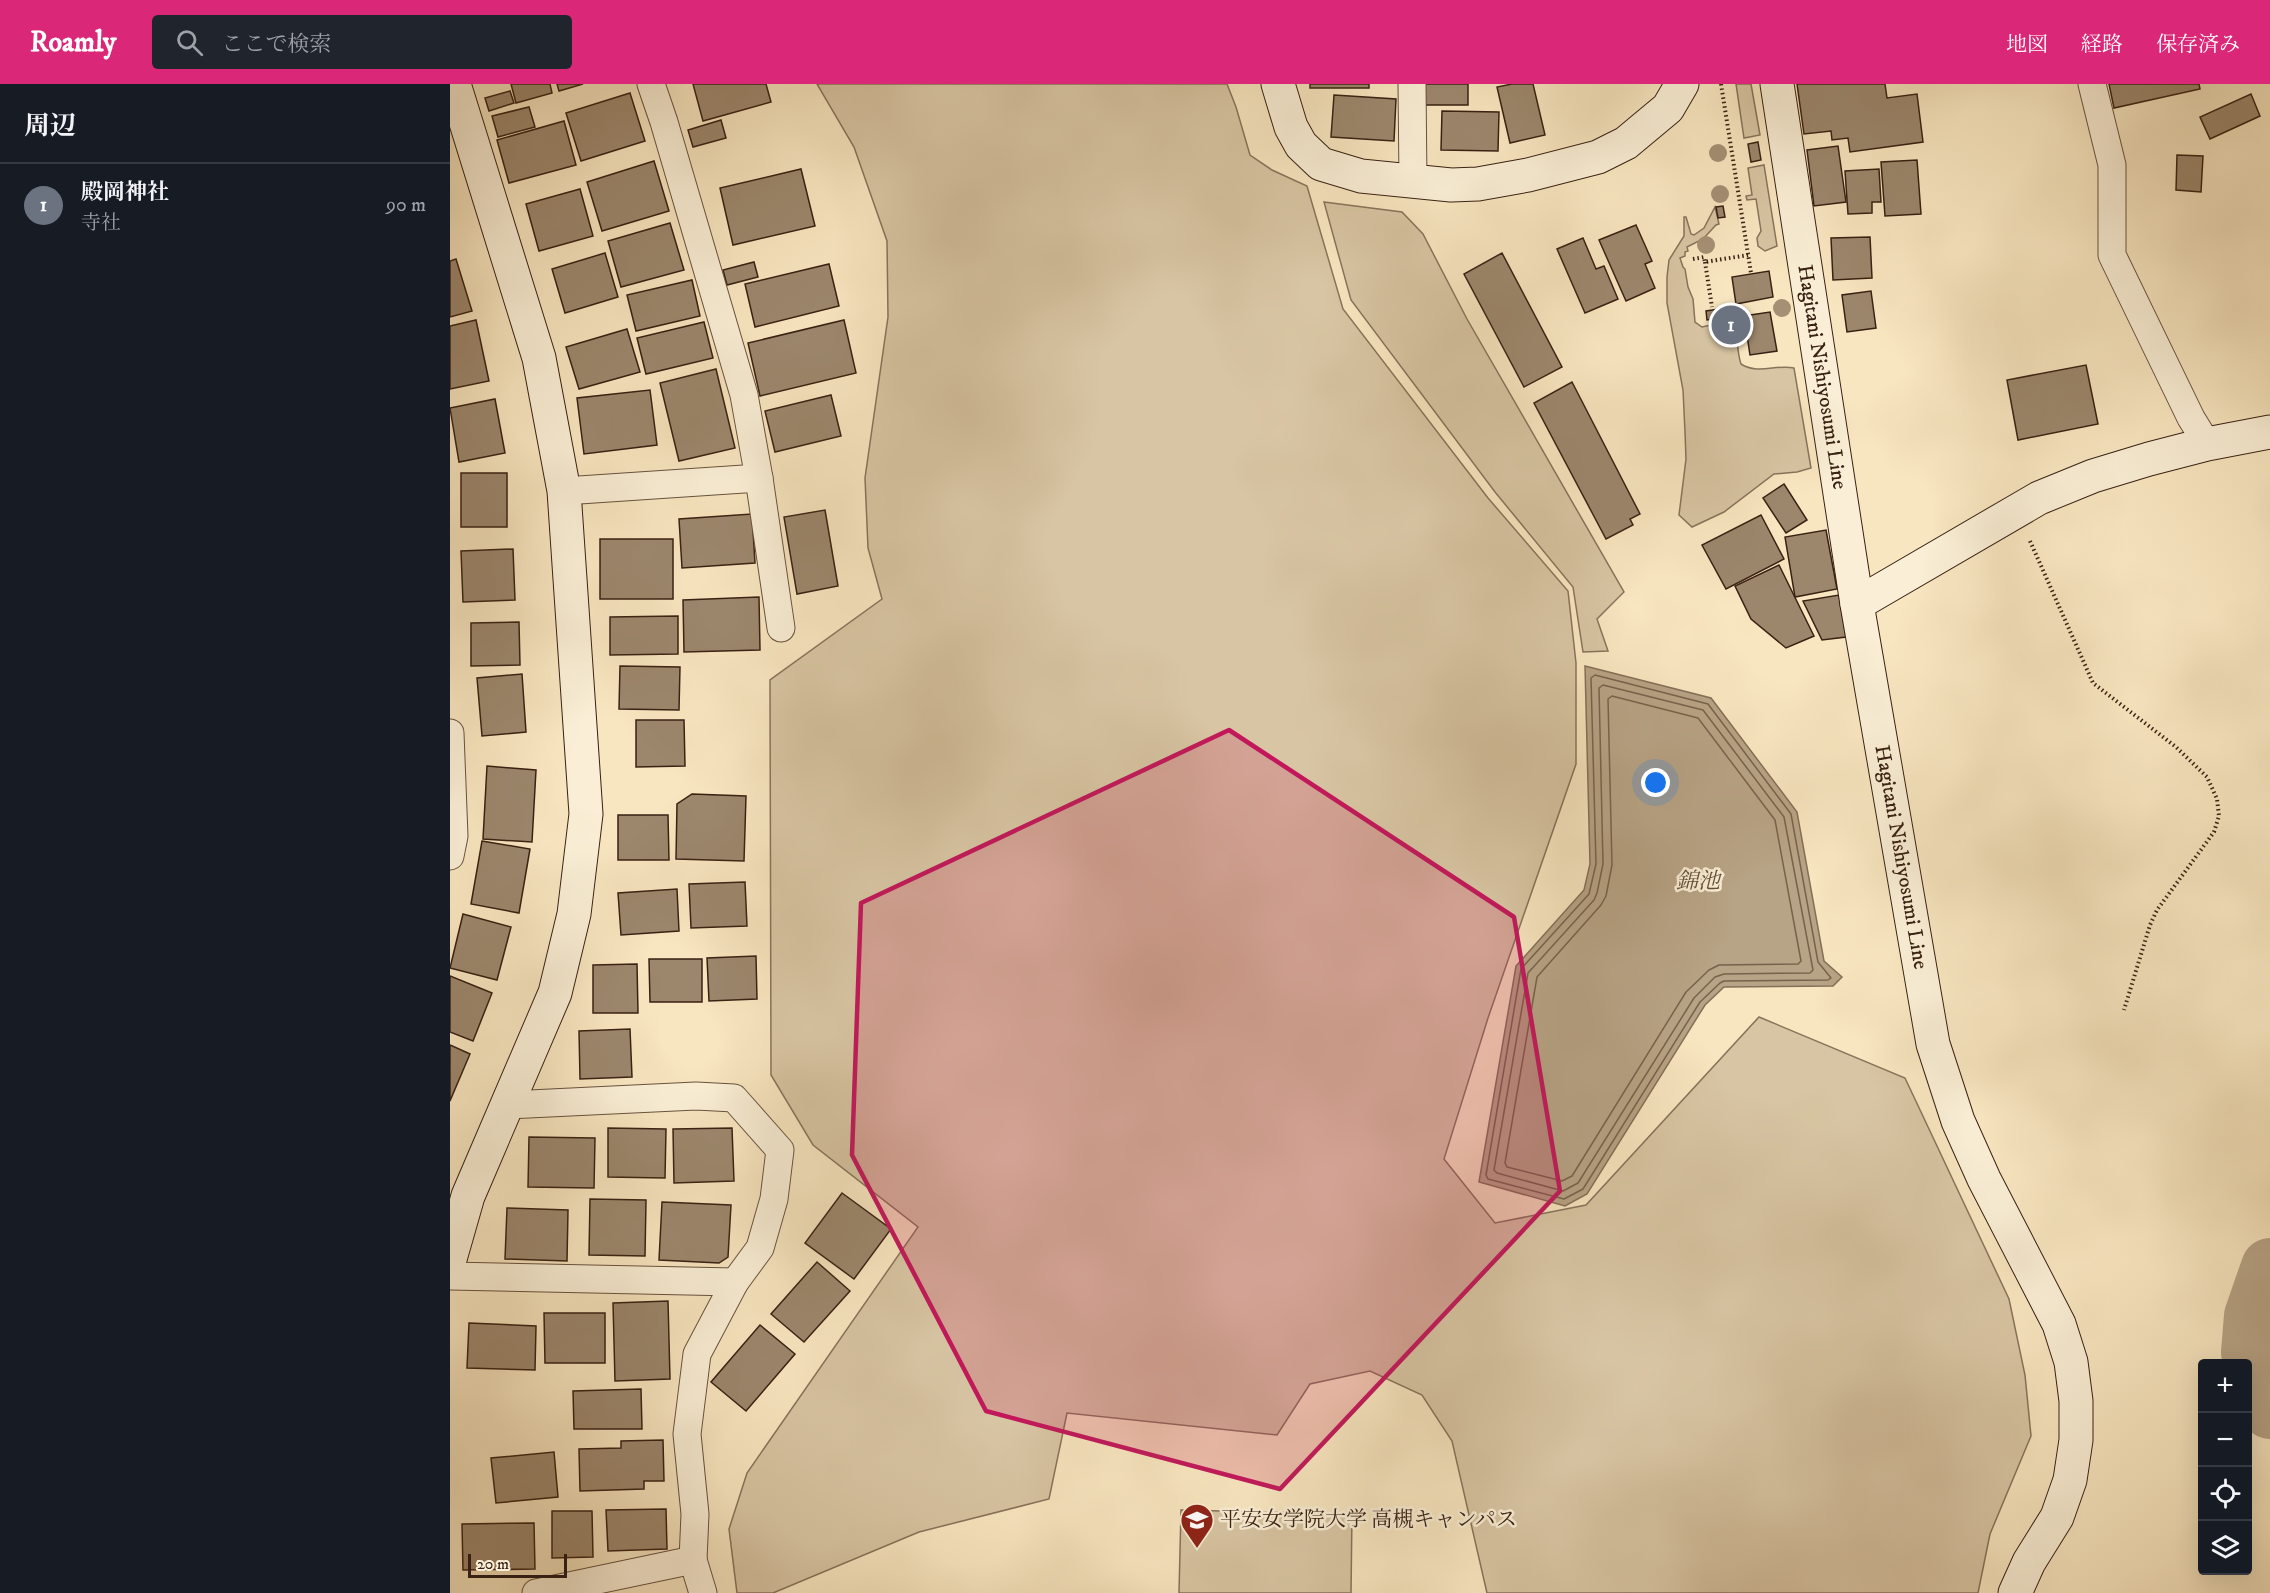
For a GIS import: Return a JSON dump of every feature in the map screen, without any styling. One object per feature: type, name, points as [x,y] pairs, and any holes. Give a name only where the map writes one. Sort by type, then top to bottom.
[{"type":"street","points":[[450,1259],[468,1196],[555,993],[574,914],[586,814],[564,491],[540,358],[454,84]]},
{"type":"street","points":[[651,84],[744,395],[781,628]]},
{"type":"street","points":[[1278,84],[1291,127],[1301,145],[1322,164],[1361,176],[1451,185],[1478,184],[1528,175],[1598,157],[1626,143],[1668,108],[1682,84]]},
{"type":"street","points":[[1412,84],[1413,183]]},
{"type":"street","name":"Hagitani Nishiyosumi Line","points":[[1777,84],[1857,604],[1933,1044],[1958,1121],[1984,1179],[2059,1324],[2071,1362],[2076,1411],[2076,1440],[2070,1479],[2057,1517],[2029,1562],[2015,1593]]},
{"type":"street","points":[[2092,84],[2112,165],[2112,255],[2191,418],[2207,444]]},
{"type":"street","points":[[1857,604],[2038,498],[2092,476],[2207,444],[2270,432]]},
{"type":"street","points":[[564,491],[759,478]]},
{"type":"street","points":[[450,733],[452,750],[451,843]]},
{"type":"street","points":[[507,1104],[696,1096],[734,1098],[780,1150],[774,1199],[760,1248],[735,1282],[698,1354],[687,1434],[695,1514],[693,1560],[703,1593]]},
{"type":"street","points":[[450,1276],[735,1282]]},
{"type":"street","points":[[536,1593],[693,1560]]},
{"type":"path","points":[[1721,84],[1751,273]]},
{"type":"path","points":[[1704,262],[1748,255]]},
{"type":"path","points":[[1693,259],[1704,257],[1712,307]]},
{"type":"path","points":[[2016,510],[2093,683],[2176,747],[2207,777],[2217,799],[2219,816],[2214,832],[2157,910],[2150,925],[2124,1010]]},
{"type":"highlighted area","points":[[1229,730],[1514,917],[1560,1191],[1280,1489],[986,1411],[852,1155],[861,903]]},
{"type":"shaded area","points":[[817,84],[1227,84],[1250,155],[1272,170],[1307,186],[1343,309],[1488,498],[1568,591],[1576,663],[1576,764],[1488,1018],[1444,1159],[1495,1223],[1586,1205],[1759,1017],[1905,1078],[2009,1299],[2025,1375],[2031,1436],[1990,1534],[1978,1593],[1487,1593],[1452,1441],[1422,1395],[1370,1371],[1310,1384],[1277,1435],[1067,1413],[1049,1499],[919,1532],[773,1593],[737,1593],[729,1529],[747,1473],[918,1227],[813,1145],[771,1075],[770,680],[882,599],[868,548],[865,478],[888,317],[887,241],[854,147]]},
{"type":"shaded area","points":[[1736,84],[1751,84],[1760,135],[1744,138]]},
{"type":"shaded area","points":[[1764,165],[1777,246],[1765,251],[1758,246],[1757,238],[1761,231],[1756,199],[1747,200],[1746,196],[1752,195],[1748,168]]},
{"type":"shaded area","points":[[1324,202],[1402,212],[1423,234],[1467,319],[1624,592],[1597,619],[1608,651],[1583,652],[1573,587],[1495,492],[1351,300]]},
{"type":"shaded area","points":[[1715,207],[1719,224],[1703,239],[1687,247],[1688,251],[1685,252],[1685,256],[1680,258],[1693,299],[1695,322],[1702,327],[1733,320],[1741,364],[1747,367],[1754,369],[1794,368],[1811,468],[1774,474],[1724,512],[1692,527],[1679,515],[1686,459],[1683,390],[1667,303],[1667,277],[1669,260],[1684,236],[1684,217],[1686,217],[1691,234],[1694,235],[1704,228]]},
{"type":"shaded area","points":[[1181,1510],[1352,1514],[1351,1593],[1179,1593]]},
{"type":"water","name":"錦池","points":[[1585,666],[1711,698],[1797,812],[1824,961],[1842,977],[1833,986],[1724,987],[1705,1005],[1587,1194],[1565,1206],[1479,1182],[1516,966],[1584,890],[1590,864]]},
{"type":"building","points":[[511,84],[550,84],[552,93],[516,103]]},
{"type":"building","points":[[557,84],[583,84],[559,91]]},
{"type":"building","points":[[693,84],[766,84],[771,102],[703,121]]},
{"type":"building","points":[[1310,84],[1369,84],[1369,88],[1310,88]]},
{"type":"building","points":[[1425,84],[1468,84],[1468,105],[1425,105]]},
{"type":"building","points":[[1533,84],[1545,135],[1510,143],[1497,87]]},
{"type":"building","points":[[1797,84],[1885,84],[1887,98],[1917,94],[1923,142],[1850,152],[1848,138],[1832,140],[1831,131],[1804,134]]},
{"type":"building","points":[[2109,84],[2199,84],[2200,89],[2114,108]]},
{"type":"building","points":[[510,91],[514,103],[489,111],[485,98]]},
{"type":"building","points":[[630,93],[645,141],[581,161],[566,113]]},
{"type":"building","points":[[2251,94],[2260,116],[2210,139],[2200,117]]},
{"type":"building","points":[[1334,95],[1396,99],[1394,141],[1331,137]]},
{"type":"building","points":[[529,107],[535,127],[498,137],[492,116]]},
{"type":"building","points":[[1442,111],[1499,112],[1498,151],[1441,150]]},
{"type":"building","points":[[721,120],[726,138],[693,147],[688,130]]},
{"type":"building","points":[[564,121],[576,165],[509,183],[497,140]]},
{"type":"building","points":[[1758,142],[1761,160],[1751,162],[1748,144]]},
{"type":"building","points":[[1838,146],[1846,202],[1814,206],[1807,150]]},
{"type":"building","points":[[2177,155],[2203,156],[2201,192],[2176,190]]},
{"type":"building","points":[[1917,160],[1921,214],[1885,216],[1881,162]]},
{"type":"building","points":[[654,161],[669,211],[602,231],[587,182]]},
{"type":"building","points":[[801,169],[815,226],[733,245],[720,188]]},
{"type":"building","points":[[1879,169],[1881,202],[1872,202],[1872,213],[1848,214],[1845,171]]},
{"type":"building","points":[[580,189],[593,236],[539,251],[526,204]]},
{"type":"building","points":[[1723,206],[1725,217],[1718,218],[1716,207]]},
{"type":"building","points":[[670,223],[684,270],[621,287],[608,241]]},
{"type":"building","points":[[1636,225],[1652,261],[1645,264],[1655,288],[1626,301],[1599,240]]},
{"type":"building","points":[[1870,237],[1872,278],[1833,280],[1831,238]]},
{"type":"building","points":[[1583,238],[1596,269],[1604,266],[1618,299],[1585,313],[1557,249]]},
{"type":"building","points":[[605,253],[618,297],[565,313],[552,269]]},
{"type":"building","points":[[1502,253],[1562,367],[1524,387],[1464,274]]},
{"type":"building","points":[[456,259],[472,311],[450,317],[450,261]]},
{"type":"building","points":[[754,262],[758,277],[727,285],[723,270]]},
{"type":"building","points":[[829,264],[839,306],[755,327],[745,284]]},
{"type":"building","points":[[1769,271],[1773,297],[1736,304],[1732,277]]},
{"type":"building","points":[[692,280],[700,316],[636,331],[627,295]]},
{"type":"building","points":[[1871,291],[1876,328],[1847,332],[1842,295]]},
{"type":"building","points":[[1719,309],[1721,318],[1707,320],[1706,311]]},
{"type":"building","points":[[1770,312],[1777,351],[1750,355],[1744,316]]},
{"type":"building","points":[[476,320],[489,381],[450,389],[450,326]]},
{"type":"building","points":[[844,320],[856,373],[760,396],[748,343]]},
{"type":"building","points":[[704,322],[713,358],[646,374],[637,338]]},
{"type":"building","points":[[627,329],[640,372],[579,389],[566,347]]},
{"type":"building","points":[[2086,365],[2098,424],[2018,440],[2007,380]]},
{"type":"building","points":[[716,369],[735,448],[679,461],[660,383]]},
{"type":"building","points":[[1572,382],[1640,514],[1630,519],[1633,525],[1606,539],[1534,403]]},
{"type":"building","points":[[650,390],[657,445],[584,454],[577,398]]},
{"type":"building","points":[[831,395],[841,436],[775,452],[765,411]]},
{"type":"building","points":[[495,399],[505,453],[459,462],[450,408]]},
{"type":"building","points":[[461,473],[507,473],[507,527],[461,527]]},
{"type":"building","points":[[1784,484],[1807,520],[1786,533],[1763,498]]},
{"type":"building","points":[[825,510],[838,586],[797,594],[784,517]]},
{"type":"building","points":[[752,514],[755,563],[682,568],[679,519]]},
{"type":"building","points":[[1761,515],[1784,559],[1726,589],[1702,545]]},
{"type":"building","points":[[1826,530],[1837,589],[1795,597],[1785,537]]},
{"type":"building","points":[[600,539],[673,539],[673,599],[600,599]]},
{"type":"building","points":[[513,549],[515,600],[463,602],[461,551]]},
{"type":"building","points":[[1779,565],[1814,636],[1786,648],[1751,619],[1735,586]]},
{"type":"building","points":[[1839,595],[1846,637],[1822,640],[1803,601]]},
{"type":"building","points":[[759,597],[760,650],[684,652],[683,600]]},
{"type":"building","points":[[678,616],[678,654],[610,655],[610,617]]},
{"type":"building","points":[[519,622],[520,665],[471,666],[471,623]]},
{"type":"building","points":[[620,666],[680,667],[679,710],[619,709]]},
{"type":"building","points":[[522,674],[526,732],[482,736],[477,678]]},
{"type":"building","points":[[636,720],[684,720],[685,766],[636,767]]},
{"type":"building","points":[[487,766],[536,770],[532,842],[483,839]]},
{"type":"building","points":[[692,794],[746,796],[744,861],[676,859],[677,804]]},
{"type":"building","points":[[618,815],[668,815],[669,860],[618,860]]},
{"type":"building","points":[[482,841],[530,849],[519,913],[471,904]]},
{"type":"building","points":[[745,882],[747,926],[691,928],[689,884]]},
{"type":"building","points":[[677,889],[679,931],[621,935],[618,893]]},
{"type":"building","points":[[463,914],[511,927],[497,980],[450,968]]},
{"type":"building","points":[[756,956],[757,999],[709,1001],[707,958]]},
{"type":"building","points":[[649,959],[702,959],[702,1002],[650,1002]]},
{"type":"building","points":[[637,964],[638,1013],[593,1013],[593,965]]},
{"type":"building","points":[[450,976],[492,993],[473,1041],[450,1032]]},
{"type":"building","points":[[630,1029],[632,1077],[580,1079],[579,1031]]},
{"type":"building","points":[[450,1045],[470,1054],[450,1101]]},
{"type":"building","points":[[608,1128],[666,1129],[665,1178],[608,1177]]},
{"type":"building","points":[[732,1128],[734,1181],[674,1183],[673,1129]]},
{"type":"building","points":[[529,1137],[595,1138],[594,1188],[528,1187]]},
{"type":"building","points":[[842,1193],[891,1229],[854,1279],[805,1243]]},
{"type":"building","points":[[590,1199],[646,1200],[645,1256],[589,1255]]},
{"type":"building","points":[[662,1202],[731,1205],[728,1257],[719,1263],[659,1260]]},
{"type":"building","points":[[507,1208],[568,1210],[567,1261],[505,1259]]},
{"type":"building","points":[[817,1262],[850,1291],[804,1342],[771,1314]]},
{"type":"building","points":[[668,1301],[670,1379],[615,1381],[613,1303]]},
{"type":"building","points":[[544,1313],[605,1313],[605,1363],[545,1363]]},
{"type":"building","points":[[469,1323],[536,1326],[535,1370],[467,1368]]},
{"type":"building","points":[[760,1325],[795,1354],[746,1411],[711,1382]]},
{"type":"building","points":[[641,1389],[642,1429],[574,1429],[573,1391]]},
{"type":"building","points":[[663,1440],[664,1481],[644,1481],[644,1489],[580,1491],[579,1449],[621,1448],[621,1441]]},
{"type":"building","points":[[554,1452],[558,1497],[496,1503],[491,1458]]},
{"type":"building","points":[[666,1509],[667,1549],[608,1551],[606,1510]]},
{"type":"building","points":[[552,1511],[592,1511],[593,1557],[552,1558]]},
{"type":"building","points":[[534,1523],[535,1569],[463,1570],[462,1524]]},
{"type":"waterway","points":[[2270,1267],[2253,1316],[2250,1352],[2257,1388],[2270,1410]]},
{"type":"place","name":"殿岡神社","points":[[1731,325]]},
{"type":"place","name":"平安女学院大学 高槻キャンパス","points":[[1197,1549]]}]
